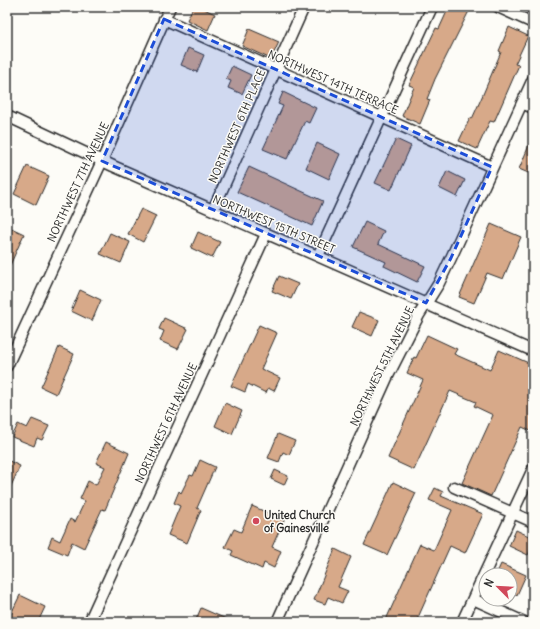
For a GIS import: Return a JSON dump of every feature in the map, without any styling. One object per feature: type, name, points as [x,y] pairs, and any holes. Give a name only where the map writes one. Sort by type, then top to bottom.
[{"type":"street","name":"NORTHWEST 7TH AVENUE","points":[[7,366],[102,161],[170,7]]},
{"type":"street","name":"NORTHWEST 6TH PLACE","points":[[213,210],[304,7]]},
{"type":"street","points":[[318,256],[432,7]]},
{"type":"street","points":[[498,7],[533,23]]},
{"type":"street","name":"NORTHWEST 14TH TERRACE","points":[[164,19],[492,167]]},
{"type":"street","name":"NORTHWEST 5TH AVENUE","points":[[277,622],[387,378],[418,315],[452,258],[533,79]]},
{"type":"street","points":[[522,103],[533,108]]},
{"type":"street","name":"NORTHWEST 15TH STREET","points":[[7,116],[102,161],[533,351]]},
{"type":"street","name":"NORTHWEST 6TH AVENUE","points":[[89,622],[266,234]]},
{"type":"street","points":[[462,622],[533,469]]},
{"type":"street","points":[[454,487],[533,522]]},
{"type":"street","points":[[473,599],[524,622]]},
{"type":"highlighted area","points":[[164,19],[492,167],[451,258],[426,303],[102,161]]},
{"type":"building","points":[[193,7],[200,7],[215,14],[208,30],[187,20]]},
{"type":"building","points":[[449,7],[460,7],[469,11],[435,79],[427,99],[430,100],[420,124],[402,116],[414,87],[409,85],[436,28],[439,29]]},
{"type":"building","points":[[509,27],[528,36],[515,64],[519,65],[494,122],[490,121],[477,149],[459,141],[470,118],[472,119],[481,99],[501,52],[499,51]]},
{"type":"building","points":[[249,29],[279,42],[271,59],[242,46]]},
{"type":"building","points":[[188,48],[204,55],[197,72],[181,65]]},
{"type":"building","points":[[232,66],[251,75],[242,94],[228,88],[231,81],[226,79]]},
{"type":"building","points":[[283,92],[316,108],[309,123],[305,121],[287,159],[263,149],[283,106],[278,104]]},
{"type":"building","points":[[533,136],[533,175],[519,169]]},
{"type":"building","points":[[396,139],[411,146],[391,190],[375,183]]},
{"type":"building","points":[[317,143],[340,154],[329,179],[306,168]]},
{"type":"building","points":[[27,166],[49,176],[36,205],[14,194]]},
{"type":"building","points":[[249,167],[323,201],[312,226],[237,192]]},
{"type":"building","points":[[447,171],[465,180],[457,197],[439,188]]},
{"type":"building","points":[[141,209],[156,216],[143,242],[128,234]]},
{"type":"building","points":[[365,222],[384,231],[378,244],[425,266],[417,282],[384,266],[386,262],[353,247]]},
{"type":"building","points":[[491,224],[521,237],[503,279],[487,273],[474,303],[459,297]]},
{"type":"building","points":[[7,226],[24,234],[7,272]]},
{"type":"building","points":[[198,232],[220,242],[212,258],[191,248]]},
{"type":"building","points":[[110,233],[130,242],[121,263],[100,254]]},
{"type":"building","points":[[279,276],[298,284],[291,299],[272,291]]},
{"type":"building","points":[[80,290],[101,300],[92,321],[71,311]]},
{"type":"building","points":[[359,312],[379,320],[372,336],[352,327]]},
{"type":"building","points":[[164,318],[188,329],[178,349],[160,341],[164,331],[159,329]]},
{"type":"building","points":[[259,325],[277,333],[261,369],[280,378],[274,391],[268,388],[266,393],[248,384],[245,392],[231,386]]},
{"type":"building","points":[[427,335],[457,349],[454,354],[490,370],[499,350],[533,365],[533,432],[522,427],[491,496],[462,483],[493,415],[474,406],[476,402],[450,391],[414,470],[388,458],[423,380],[407,373],[414,357],[416,358]]},
{"type":"building","points":[[59,347],[74,354],[56,394],[41,387]]},
{"type":"building","points":[[225,403],[242,411],[232,434],[215,426]]},
{"type":"building","points":[[32,419],[49,426],[42,440],[37,438],[34,446],[12,437],[18,424],[27,428]]},
{"type":"building","points":[[278,434],[295,441],[289,455],[283,452],[279,462],[268,458]]},
{"type":"building","points":[[106,442],[129,453],[105,510],[102,509],[84,548],[72,542],[67,555],[48,547],[52,537],[60,541],[70,519],[75,522],[85,501],[80,499],[88,481],[96,485],[105,467],[96,463]]},
{"type":"building","points":[[7,460],[20,466],[7,495]]},
{"type":"building","points":[[200,460],[215,467],[197,508],[201,510],[187,543],[168,535],[180,506],[174,503],[179,491],[181,493],[190,475],[193,476]]},
{"type":"building","points":[[275,470],[288,476],[284,485],[271,479]]},
{"type":"building","points":[[393,482],[416,493],[387,555],[364,545]]},
{"type":"building","points":[[435,488],[443,492],[441,496],[483,514],[465,553],[450,546],[416,622],[385,622],[420,544],[434,550],[452,510],[429,500]]},
{"type":"building","name":"United Church of Gainesville","points":[[252,506],[284,520],[272,547],[281,551],[274,568],[264,563],[262,569],[231,555],[233,551],[225,547],[234,529],[241,532]]},
{"type":"building","points":[[516,530],[533,538],[533,544],[528,555],[509,546]]},
{"type":"building","points":[[335,549],[351,557],[338,587],[348,591],[342,603],[328,597],[325,604],[314,600]]},
{"type":"building","points":[[501,564],[508,567],[500,567]]},
{"type":"building","points":[[518,571],[526,575],[518,593]]},
{"type":"building","points":[[20,595],[45,607],[38,622],[7,622]]},
{"type":"building","points":[[201,608],[233,622],[195,622]]},
{"type":"place","name":"United Church of Gainesville","points":[[256,521]]}]
